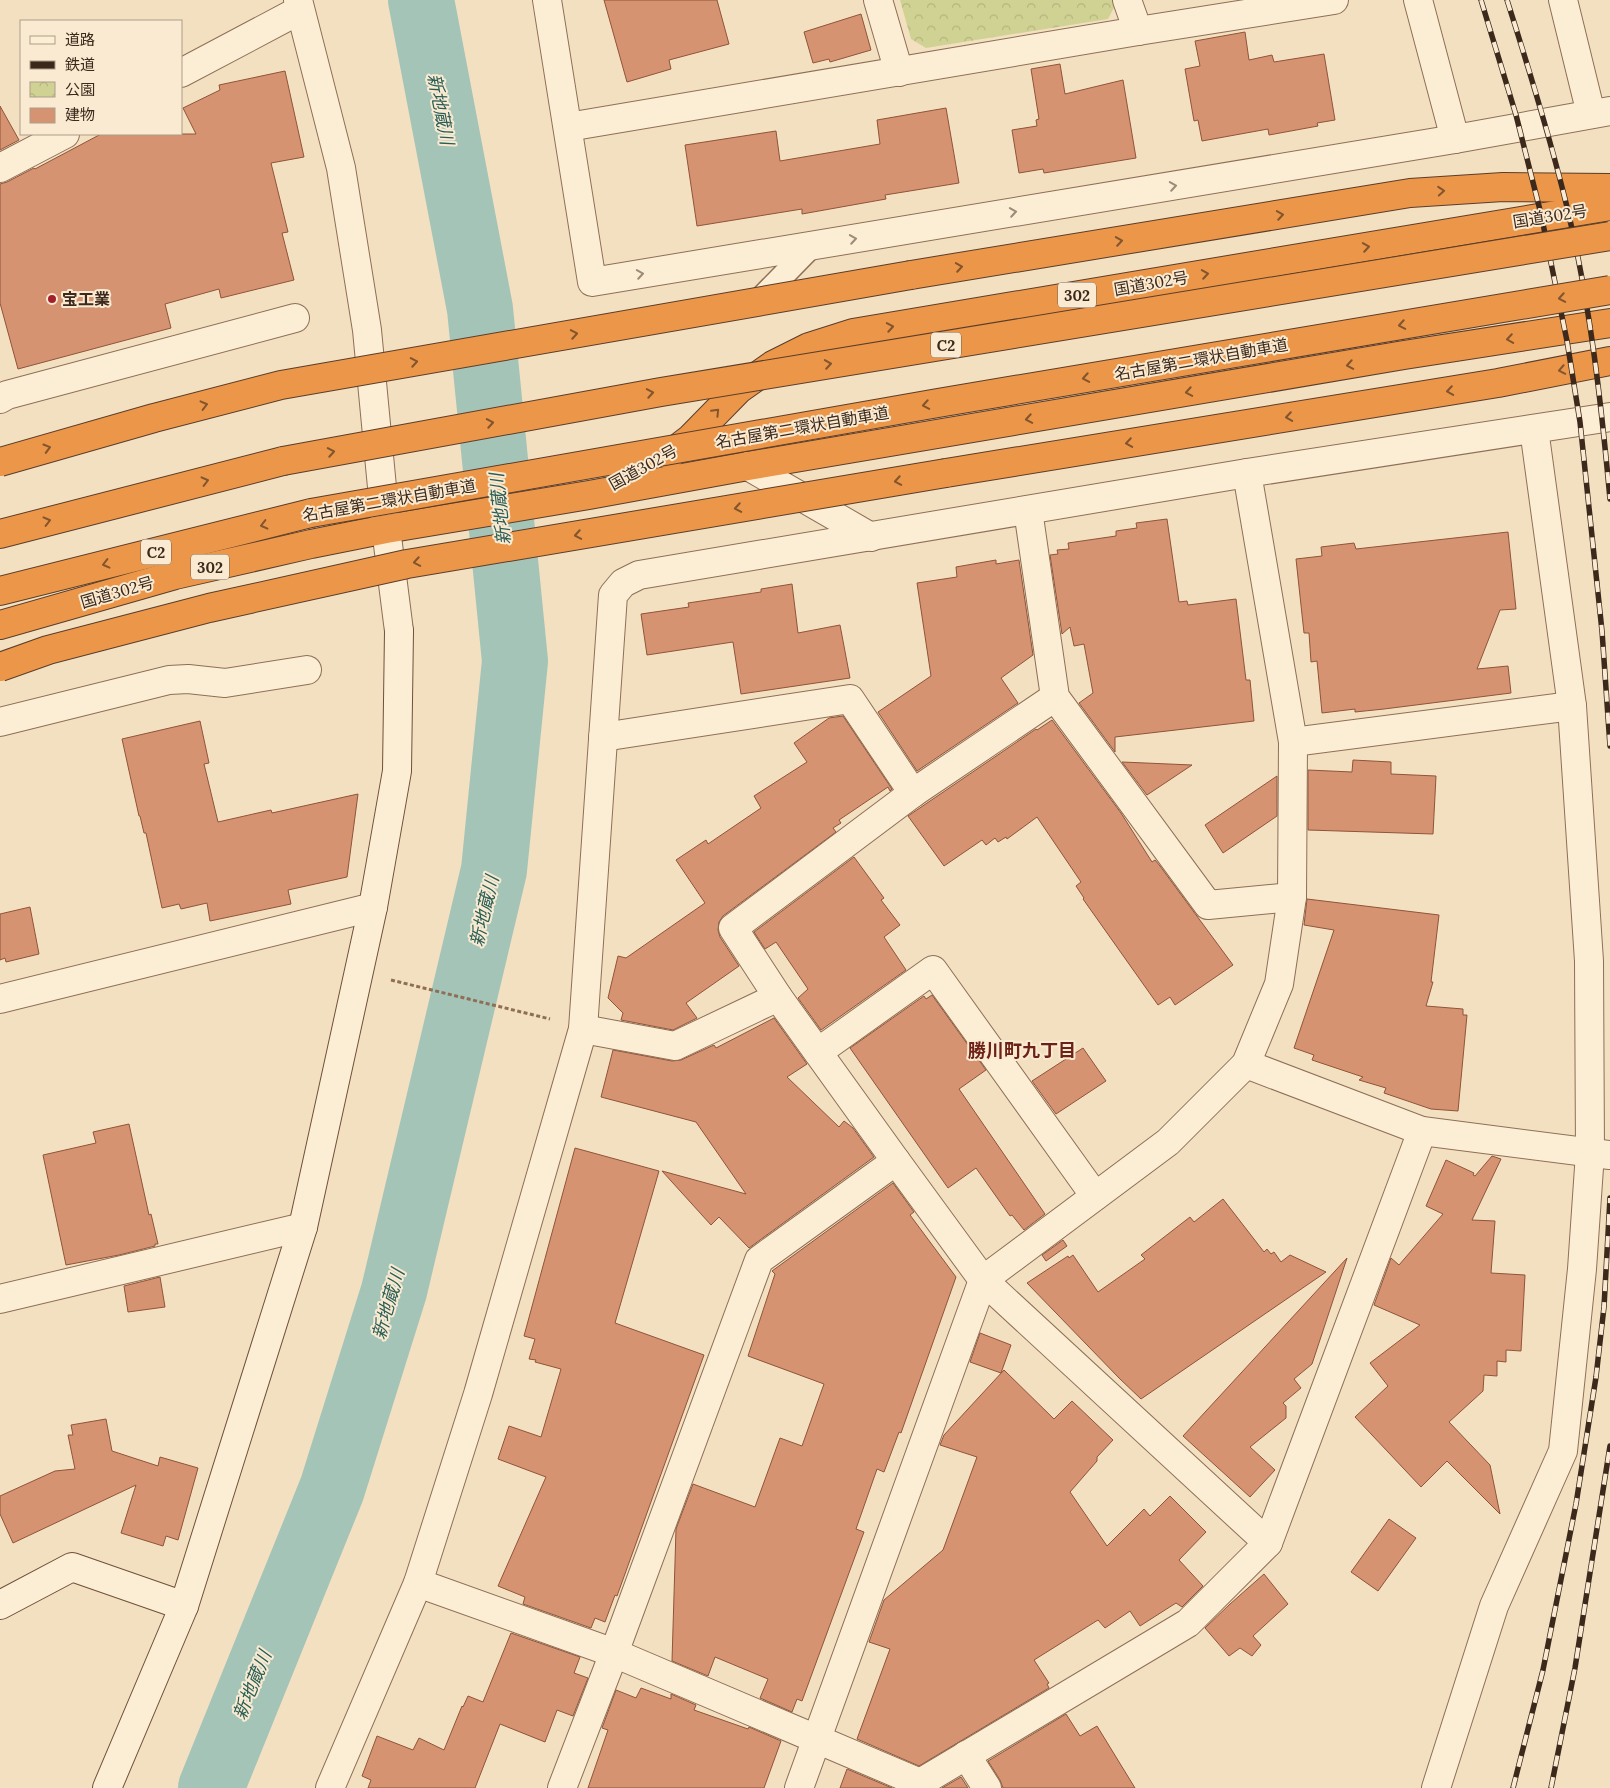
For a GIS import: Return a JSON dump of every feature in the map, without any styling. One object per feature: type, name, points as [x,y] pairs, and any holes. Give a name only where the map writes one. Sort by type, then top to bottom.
[{"type":"highway","points":[[0,462],[154,418],[281,385],[911,275],[1410,193],[1503,187],[1610,188]]},
{"type":"highway","name":"国道302号","points":[[589,495],[630,478],[660,462],[690,440],[739,389],[773,365],[809,347],[853,334],[1610,206]]},
{"type":"highway","name":"C2","points":[[0,534],[283,461],[660,392],[1610,236]]},
{"type":"highway","name":"名古屋第二環状自動車道","points":[[0,591],[311,513],[938,403],[1610,290]]},
{"type":"highway","name":"国道302号","points":[[2,625],[175,575],[386,529],[748,466],[1610,323]]},
{"type":"highway","points":[[0,667],[48,650],[208,608],[407,564],[946,473],[1498,383],[1610,361]]},
{"type":"street","points":[[547,0],[592,282],[1455,139],[1600,113],[1563,0]]},
{"type":"street","points":[[878,0],[899,72]]},
{"type":"street","points":[[1126,0],[1138,30]]},
{"type":"street","points":[[568,127],[1138,30],[1334,0]]},
{"type":"street","points":[[1418,0],[1455,139]]},
{"type":"street","points":[[107,1788],[184,1606],[303,1227],[373,907],[397,771],[399,631],[386,529],[368,330],[341,168],[299,5],[182,72]]},
{"type":"street","points":[[0,168],[63,135]]},
{"type":"street","points":[[0,399],[7,395],[296,318]]},
{"type":"street","points":[[330,1788],[418,1583],[478,1394],[583,1029],[613,595],[624,583],[639,576],[1028,510],[1610,417]]},
{"type":"street","points":[[1436,1788],[1494,1606],[1563,1451],[1582,1269],[1600,1154],[1572,706],[1534,430]]},
{"type":"street","points":[[748,466],[871,537]]},
{"type":"street","points":[[799,1788],[983,1280],[1168,1142],[1246,1064],[1279,984],[1292,897],[1293,742],[1247,474]]},
{"type":"street","points":[[1028,510],[1055,697],[1208,905],[1292,897]]},
{"type":"street","points":[[0,722],[169,680],[188,679],[225,683],[307,670]]},
{"type":"street","points":[[1055,697],[913,794],[733,928],[778,997],[983,1280],[1268,1543]]},
{"type":"street","points":[[603,737],[850,699],[913,794]]},
{"type":"street","points":[[1293,742],[1572,706]]},
{"type":"street","points":[[0,999],[373,907]]},
{"type":"street","points":[[818,1052],[934,970],[1095,1196]]},
{"type":"street","points":[[583,1029],[675,1046],[778,997]]},
{"type":"street","points":[[1246,1064],[1422,1131],[1600,1154]]},
{"type":"street","points":[[418,1583],[614,1653],[920,1783],[1188,1623],[1268,1543],[1422,1131]]},
{"type":"street","points":[[562,1788],[614,1653],[759,1260],[896,1161]]},
{"type":"street","points":[[0,1299],[303,1227]]},
{"type":"street","points":[[0,1605],[72,1567],[184,1606]]},
{"type":"street","points":[[966,1756],[987,1788]]},
{"type":"lane","points":[[763,296],[812,246]]},
{"type":"path","points":[[403,982],[534,1014]]},
{"type":"green space","points":[[900,0],[1114,0],[1116,4],[1108,19],[926,48],[911,39]]},
{"type":"building","points":[[604,0],[717,0],[729,44],[669,60],[671,69],[627,82]]},
{"type":"building","points":[[861,14],[871,50],[830,62],[829,59],[813,63],[804,32]]},
{"type":"building","points":[[1245,32],[1249,60],[1272,55],[1274,62],[1324,54],[1335,120],[1317,123],[1318,126],[1269,135],[1268,129],[1202,141],[1198,120],[1194,121],[1185,69],[1200,66],[1195,41]]},
{"type":"building","points":[[1060,64],[1065,94],[1123,80],[1136,158],[1044,173],[1043,169],[1019,173],[1012,130],[1037,126],[1036,120],[1039,119],[1031,69]]},
{"type":"building","points":[[285,71],[304,157],[271,163],[288,232],[282,233],[294,280],[221,298],[219,289],[165,304],[171,328],[18,369],[0,303],[0,184],[35,169],[99,135],[196,134],[183,108],[220,90],[219,85]]},
{"type":"building","points":[[0,106],[19,140],[0,150]]},
{"type":"building","points":[[946,108],[959,183],[885,195],[886,199],[802,214],[802,209],[697,226],[685,145],[776,131],[780,161],[880,144],[877,120]]},
{"type":"building","points":[[1167,519],[1179,602],[1187,601],[1188,605],[1236,599],[1246,680],[1250,680],[1254,721],[1115,737],[1115,752],[1079,703],[1093,693],[1084,644],[1074,646],[1070,627],[1062,634],[1050,555],[1058,554],[1057,550],[1069,549],[1068,543],[1116,536],[1116,531],[1137,528],[1136,523]]},
{"type":"building","points":[[1508,532],[1516,609],[1500,610],[1477,669],[1508,666],[1511,693],[1384,709],[1355,712],[1355,709],[1322,713],[1317,661],[1311,662],[1309,633],[1304,633],[1296,559],[1322,556],[1321,547],[1354,543],[1356,549]]},
{"type":"building","points":[[996,560],[996,564],[1019,560],[1033,655],[1001,678],[1018,703],[917,771],[878,712],[931,676],[917,583],[957,577],[956,567]]},
{"type":"building","points":[[792,584],[798,633],[840,625],[850,678],[741,694],[733,642],[647,655],[641,614],[689,607],[688,603],[761,592],[761,589]]},
{"type":"building","points":[[843,716],[892,789],[890,791],[888,787],[839,820],[841,823],[833,828],[836,832],[723,916],[719,922],[718,930],[720,937],[739,966],[686,1003],[697,1018],[673,1030],[621,1020],[623,1013],[608,998],[618,956],[626,958],[705,903],[676,860],[706,840],[708,844],[761,808],[754,796],[807,762],[794,743],[829,718]]},
{"type":"building","points":[[1052,720],[1121,813],[1152,862],[1155,860],[1160,866],[1233,965],[1175,1005],[1170,997],[1158,1005],[1083,899],[1076,886],[1081,882],[1037,817],[1007,839],[1006,837],[998,842],[995,838],[986,845],[982,840],[944,866],[908,816]]},
{"type":"building","points":[[200,721],[209,763],[204,764],[218,822],[271,810],[272,813],[358,794],[347,877],[288,890],[291,904],[210,921],[207,903],[181,909],[179,904],[162,908],[146,833],[144,833],[139,816],[122,739]]},
{"type":"building","points":[[1353,760],[1391,762],[1391,774],[1436,776],[1433,834],[1308,830],[1308,770],[1352,772]]},
{"type":"building","points":[[1122,762],[1192,765],[1147,795]]},
{"type":"building","points":[[1277,776],[1277,816],[1223,853],[1205,825]]},
{"type":"building","points":[[854,857],[884,898],[881,900],[900,925],[884,937],[906,970],[821,1030],[798,998],[808,989],[776,942],[765,949],[754,932]]},
{"type":"building","points":[[1307,899],[1439,915],[1431,982],[1433,982],[1426,1006],[1463,1009],[1463,1015],[1467,1015],[1458,1111],[1431,1109],[1384,1093],[1386,1088],[1359,1080],[1363,1077],[1312,1060],[1314,1055],[1294,1048],[1334,930],[1304,925]]},
{"type":"building","points":[[30,907],[39,954],[6,962],[5,958],[0,960],[0,914]]},
{"type":"building","points":[[932,995],[986,1070],[959,1089],[1045,1214],[1024,1230],[1012,1215],[1010,1216],[976,1168],[948,1188],[850,1048],[924,996],[926,999]]},
{"type":"building","points":[[774,1018],[807,1064],[787,1077],[839,1127],[844,1121],[853,1128],[874,1157],[749,1248],[719,1217],[711,1225],[662,1171],[746,1194],[696,1122],[601,1097],[613,1050],[672,1061],[681,1060],[714,1045],[716,1048]]},
{"type":"building","points":[[1083,1048],[1106,1081],[1056,1114],[1032,1081]]},
{"type":"building","points":[[129,1124],[149,1215],[151,1214],[158,1244],[119,1255],[66,1265],[43,1155],[96,1143],[93,1132]]},
{"type":"building","points":[[575,1148],[659,1171],[615,1323],[704,1355],[617,1596],[615,1595],[605,1622],[595,1618],[591,1628],[523,1604],[525,1597],[498,1586],[546,1477],[498,1459],[509,1426],[541,1437],[561,1369],[529,1359],[535,1339],[524,1336]]},
{"type":"building","points":[[1492,1156],[1501,1159],[1472,1220],[1495,1221],[1491,1273],[1525,1275],[1521,1351],[1506,1350],[1506,1362],[1497,1361],[1497,1376],[1484,1375],[1483,1391],[1449,1422],[1490,1465],[1500,1514],[1447,1461],[1421,1487],[1355,1417],[1388,1386],[1370,1363],[1420,1325],[1374,1305],[1391,1258],[1399,1265],[1443,1214],[1426,1206],[1446,1160],[1474,1173],[1473,1175],[1475,1176]]},
{"type":"building","points":[[893,1183],[914,1212],[910,1215],[956,1277],[901,1433],[899,1432],[884,1472],[877,1469],[856,1529],[864,1532],[802,1701],[797,1699],[792,1712],[760,1698],[768,1679],[715,1657],[708,1676],[672,1661],[676,1529],[693,1484],[755,1507],[780,1438],[802,1446],[824,1384],[748,1356],[775,1274],[772,1271]]},
{"type":"building","points":[[1223,1199],[1264,1252],[1267,1249],[1271,1254],[1274,1252],[1281,1262],[1290,1255],[1326,1272],[1141,1399],[1027,1283],[1068,1256],[1069,1258],[1073,1255],[1098,1292],[1145,1259],[1141,1255],[1190,1217],[1194,1222]]},
{"type":"building","points":[[1063,1240],[1067,1246],[1046,1261],[1042,1255]]},
{"type":"building","points":[[1347,1258],[1312,1364],[1294,1379],[1301,1388],[1283,1403],[1286,1406],[1286,1418],[1250,1447],[1275,1470],[1250,1497],[1183,1436]]},
{"type":"building","points":[[160,1277],[165,1307],[128,1312],[124,1286]]},
{"type":"building","points":[[980,1333],[1011,1345],[1001,1373],[970,1362]]},
{"type":"building","points":[[1004,1370],[1054,1419],[1072,1401],[1113,1440],[1070,1492],[1107,1546],[1144,1509],[1150,1516],[1170,1496],[1206,1532],[1179,1560],[1203,1586],[1182,1607],[1176,1603],[1140,1626],[1130,1611],[1105,1628],[1098,1620],[1034,1660],[1049,1683],[1047,1684],[1049,1688],[919,1766],[857,1739],[890,1649],[869,1642],[884,1600],[943,1550],[977,1457],[940,1445],[944,1435]]},
{"type":"building","points":[[106,1419],[112,1451],[158,1466],[160,1457],[198,1468],[178,1540],[166,1536],[163,1546],[121,1533],[136,1485],[13,1543],[0,1514],[0,1496],[55,1471],[75,1469],[68,1435],[73,1435],[71,1425]]},
{"type":"building","points":[[1389,1519],[1416,1538],[1378,1591],[1351,1572]]},
{"type":"building","points":[[1264,1574],[1288,1604],[1253,1636],[1261,1645],[1252,1656],[1240,1648],[1229,1656],[1205,1628]]},
{"type":"building","points":[[511,1633],[580,1657],[574,1673],[588,1678],[573,1716],[557,1710],[545,1742],[500,1724],[475,1788],[368,1788],[371,1780],[362,1776],[377,1736],[413,1750],[419,1738],[444,1750],[468,1696],[483,1702]]},
{"type":"building","points":[[641,1688],[671,1699],[671,1694],[696,1705],[694,1710],[748,1729],[749,1727],[781,1741],[764,1788],[588,1788],[608,1730],[602,1728],[616,1690],[636,1698]]},
{"type":"building","points":[[1066,1714],[1080,1736],[1097,1726],[1135,1788],[1003,1788],[988,1761]]},
{"type":"building","points":[[847,1769],[892,1788],[840,1788]]},
{"type":"building","points":[[961,1777],[968,1788],[942,1788]]},
{"type":"waterway","name":"新地蔵川","points":[[211,1788],[332,1489],[394,1291],[494,870],[515,661],[480,309],[421,0]]},
{"type":"railway","points":[[1481,0],[1516,115],[1541,214],[1567,341],[1580,422],[1602,631],[1610,746]]},
{"type":"railway","points":[[1507,0],[1546,129],[1575,243],[1594,352],[1610,499]]},
{"type":"railway","points":[[1513,1788],[1543,1670],[1576,1504],[1596,1377],[1604,1307],[1610,1198]]},
{"type":"railway","points":[[1551,1788],[1575,1668],[1610,1446]]},
{"type":"place","name":"宝工業","points":[[52,299]]},
{"type":"district","name":"勝川町九丁目","points":[[1022,1050]]}]
